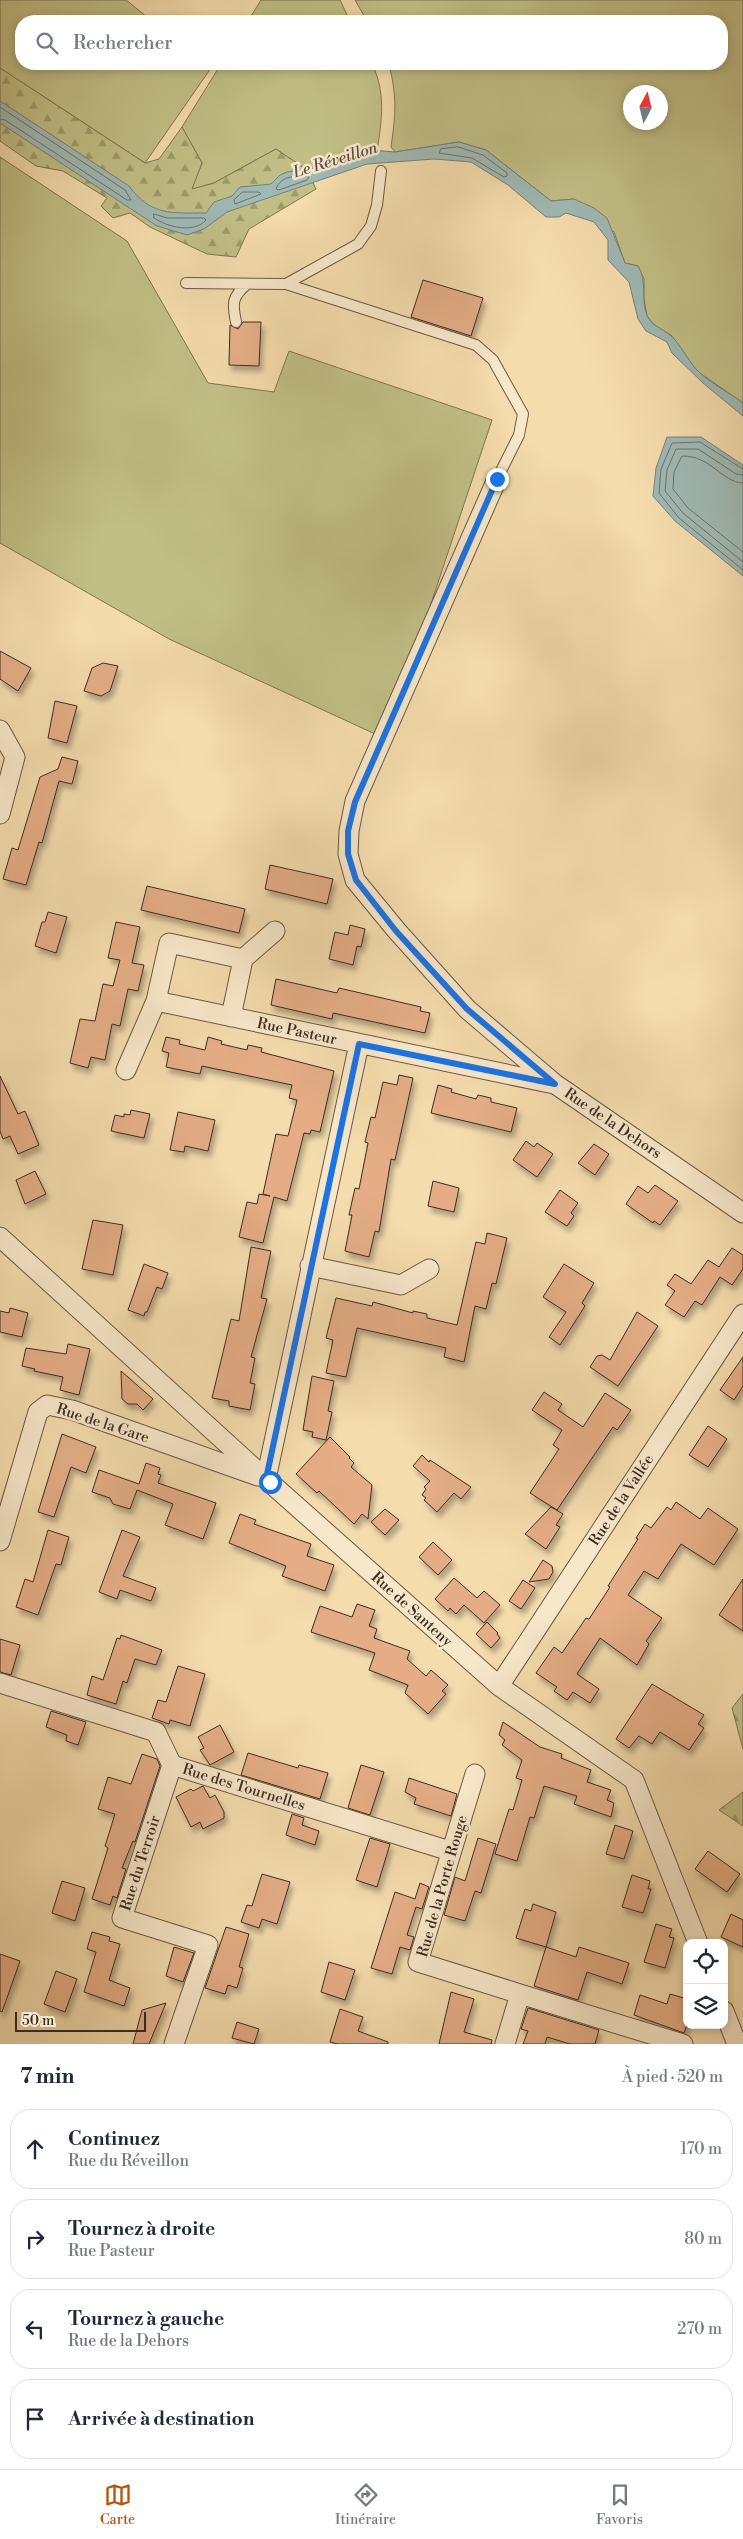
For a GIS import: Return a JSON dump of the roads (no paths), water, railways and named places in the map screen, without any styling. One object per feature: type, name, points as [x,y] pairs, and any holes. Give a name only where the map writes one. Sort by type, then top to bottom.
[{"type":"street","name":"Rue de la Dehors","points":[[497,479],[355,802],[348,831],[348,854],[356,880],[396,931],[467,1009],[555,1084],[743,1213]]},
{"type":"street","points":[[0,730],[15,757],[0,814]]},
{"type":"street","points":[[231,1017],[243,958],[275,930]]},
{"type":"street","points":[[126,1070],[156,1001],[169,942],[243,958]]},
{"type":"street","name":"Rue Pasteur","points":[[156,1001],[555,1084]]},
{"type":"street","points":[[266,1479],[310,1266],[359,1044]]},
{"type":"street","name":"Rue de Santeny","points":[[0,1237],[266,1479],[499,1686],[634,1780],[696,1939]]},
{"type":"street","points":[[310,1266],[401,1285],[429,1270]]},
{"type":"street","name":"Rue de la Vallée","points":[[499,1686],[743,1314]]},
{"type":"street","name":"Rue de la Gare","points":[[0,1541],[38,1412],[47,1406],[72,1410],[266,1479]]},
{"type":"street","name":"Rue des Tournelles","points":[[0,1683],[156,1732],[172,1765],[450,1851]]},
{"type":"street","name":"Rue du Terroir","points":[[172,1765],[122,1918],[208,1945],[174,2044]]},
{"type":"street","name":"Rue de la Porte Rouge","points":[[475,1774],[450,1851],[418,1962],[520,1994]]},
{"type":"street","points":[[505,2044],[520,1994],[683,2044]]},
{"type":"street","points":[[728,2020],[737,2044]]},
{"type":"lane","points":[[286,284],[358,244],[371,226],[377,205],[381,171]]},
{"type":"lane","points":[[186,283],[286,284],[476,345],[493,360],[522,414],[519,435],[497,479]]},
{"type":"lane","points":[[236,322],[233,306],[237,293],[247,284]]},
{"type":"water","points":[[0,101],[129,186],[146,203],[154,208],[172,212],[206,213],[214,202],[232,196],[240,187],[271,184],[280,175],[287,172],[307,170],[371,150],[395,152],[459,142],[486,150],[551,201],[574,199],[594,208],[607,218],[625,263],[638,266],[641,272],[645,309],[649,319],[673,338],[701,374],[743,403],[743,416],[703,383],[672,353],[667,342],[646,331],[638,319],[629,282],[608,260],[608,240],[594,222],[566,213],[559,217],[546,217],[508,185],[471,162],[434,159],[367,164],[227,212],[204,229],[187,235],[157,226],[0,123]]},
{"type":"water","points":[[667,437],[701,437],[743,465],[743,576],[675,521],[653,496],[656,468]]},
{"type":"water label","name":"Le Réveillon","points":[[335,159]]}]
